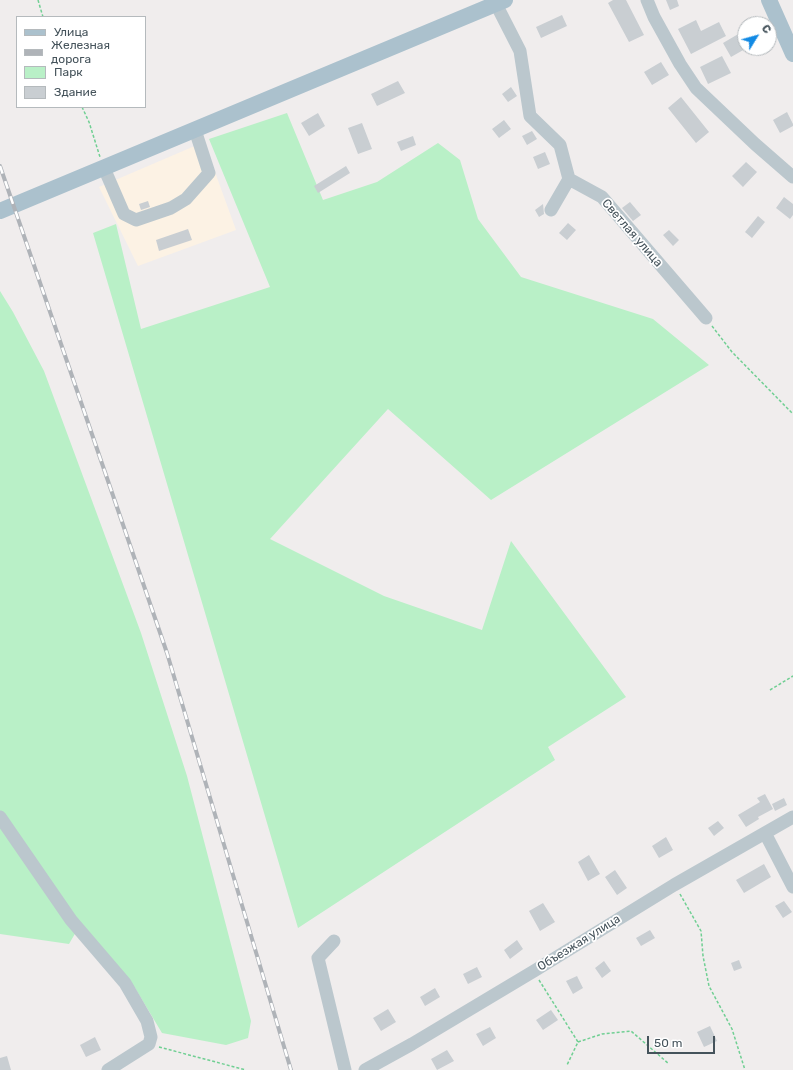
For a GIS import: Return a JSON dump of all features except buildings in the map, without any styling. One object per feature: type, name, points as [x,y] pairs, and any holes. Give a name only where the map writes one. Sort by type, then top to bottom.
[{"type":"main road","points":[[769,0],[793,54]]},
{"type":"main road","points":[[0,211],[502,1]]},
{"type":"street","points":[[647,0],[654,17],[680,64],[696,88],[755,144],[793,177]]},
{"type":"street","points":[[502,1],[520,52],[530,116],[560,145],[569,179],[550,210]]},
{"type":"street","points":[[104,168],[124,214],[136,220],[171,208],[186,199],[209,173],[195,130]]},
{"type":"street","name":"Светлая улица","points":[[569,179],[602,197],[706,318]]},
{"type":"street","points":[[0,817],[71,920],[125,983],[147,1021],[151,1037],[149,1044],[108,1070]]},
{"type":"street","name":"Объезжая улица","points":[[364,1070],[412,1044],[674,885],[793,817]]},
{"type":"street","points":[[765,833],[793,887]]},
{"type":"street","points":[[334,941],[318,958],[345,1070]]},
{"type":"path","points":[[38,0],[43,16]]},
{"type":"path","points":[[82,108],[89,122],[104,168]]},
{"type":"path","points":[[706,318],[732,352],[793,414]]},
{"type":"path","points":[[770,690],[793,676]]},
{"type":"path","points":[[674,885],[701,930],[703,956],[709,986],[732,1029],[745,1070]]},
{"type":"path","points":[[534,971],[578,1042]]},
{"type":"path","points":[[567,1065],[578,1042],[602,1034],[631,1031],[668,1064]]},
{"type":"path","points":[[149,1044],[246,1070]]},
{"type":"shaded area","points":[[204,142],[236,230],[138,266],[99,187]]},
{"type":"green space","points":[[287,113],[323,200],[377,182],[438,143],[460,160],[478,219],[521,277],[653,319],[709,365],[491,500],[388,409],[270,539],[384,596],[482,630],[511,541],[626,697],[548,747],[555,760],[298,928],[93,233],[116,224],[141,329],[270,287],[209,139]]},
{"type":"green space","points":[[0,291],[13,312],[44,371],[141,633],[187,776],[251,1021],[248,1038],[226,1045],[162,1033],[135,988],[80,925],[69,944],[0,934]]},
{"type":"railway","points":[[0,166],[167,653],[291,1070]]}]
